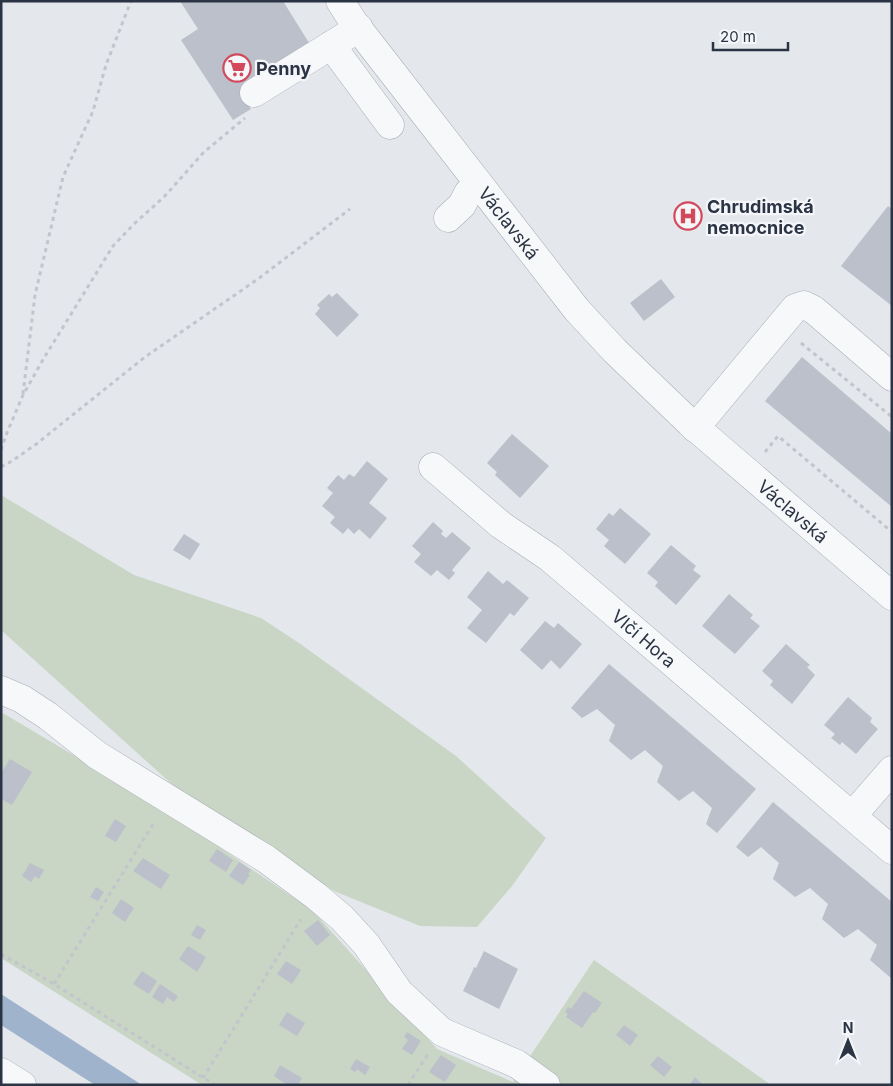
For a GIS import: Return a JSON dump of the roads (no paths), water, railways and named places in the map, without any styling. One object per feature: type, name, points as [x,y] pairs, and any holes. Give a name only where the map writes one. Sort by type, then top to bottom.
[{"type":"street","name":"Václavská","points":[[340,1],[474,189],[577,310],[615,351],[695,428],[892,596]]},
{"type":"street","points":[[254,94],[359,28]]},
{"type":"street","points":[[331,45],[390,125]]},
{"type":"street","points":[[443,212],[462,205],[474,189]]},
{"type":"street","points":[[695,428],[795,308],[804,304],[814,310],[892,377]]},
{"type":"street","name":"Vlčí Hora","points":[[433,467],[501,525],[550,558],[892,850]]},
{"type":"street","points":[[1,690],[22,698],[97,755],[266,859],[342,918],[366,944],[399,992],[442,1032],[517,1064],[546,1085]]},
{"type":"street","points":[[852,816],[892,770]]},
{"type":"street","points":[[1,1072],[22,1085]]},
{"type":"water","points":[[1,994],[142,1085],[95,1085],[1,1025]]},
{"type":"place","name":"Penny","points":[[237,68]]},
{"type":"place","name":"Chrudimská nemocnice","points":[[688,216]]}]
